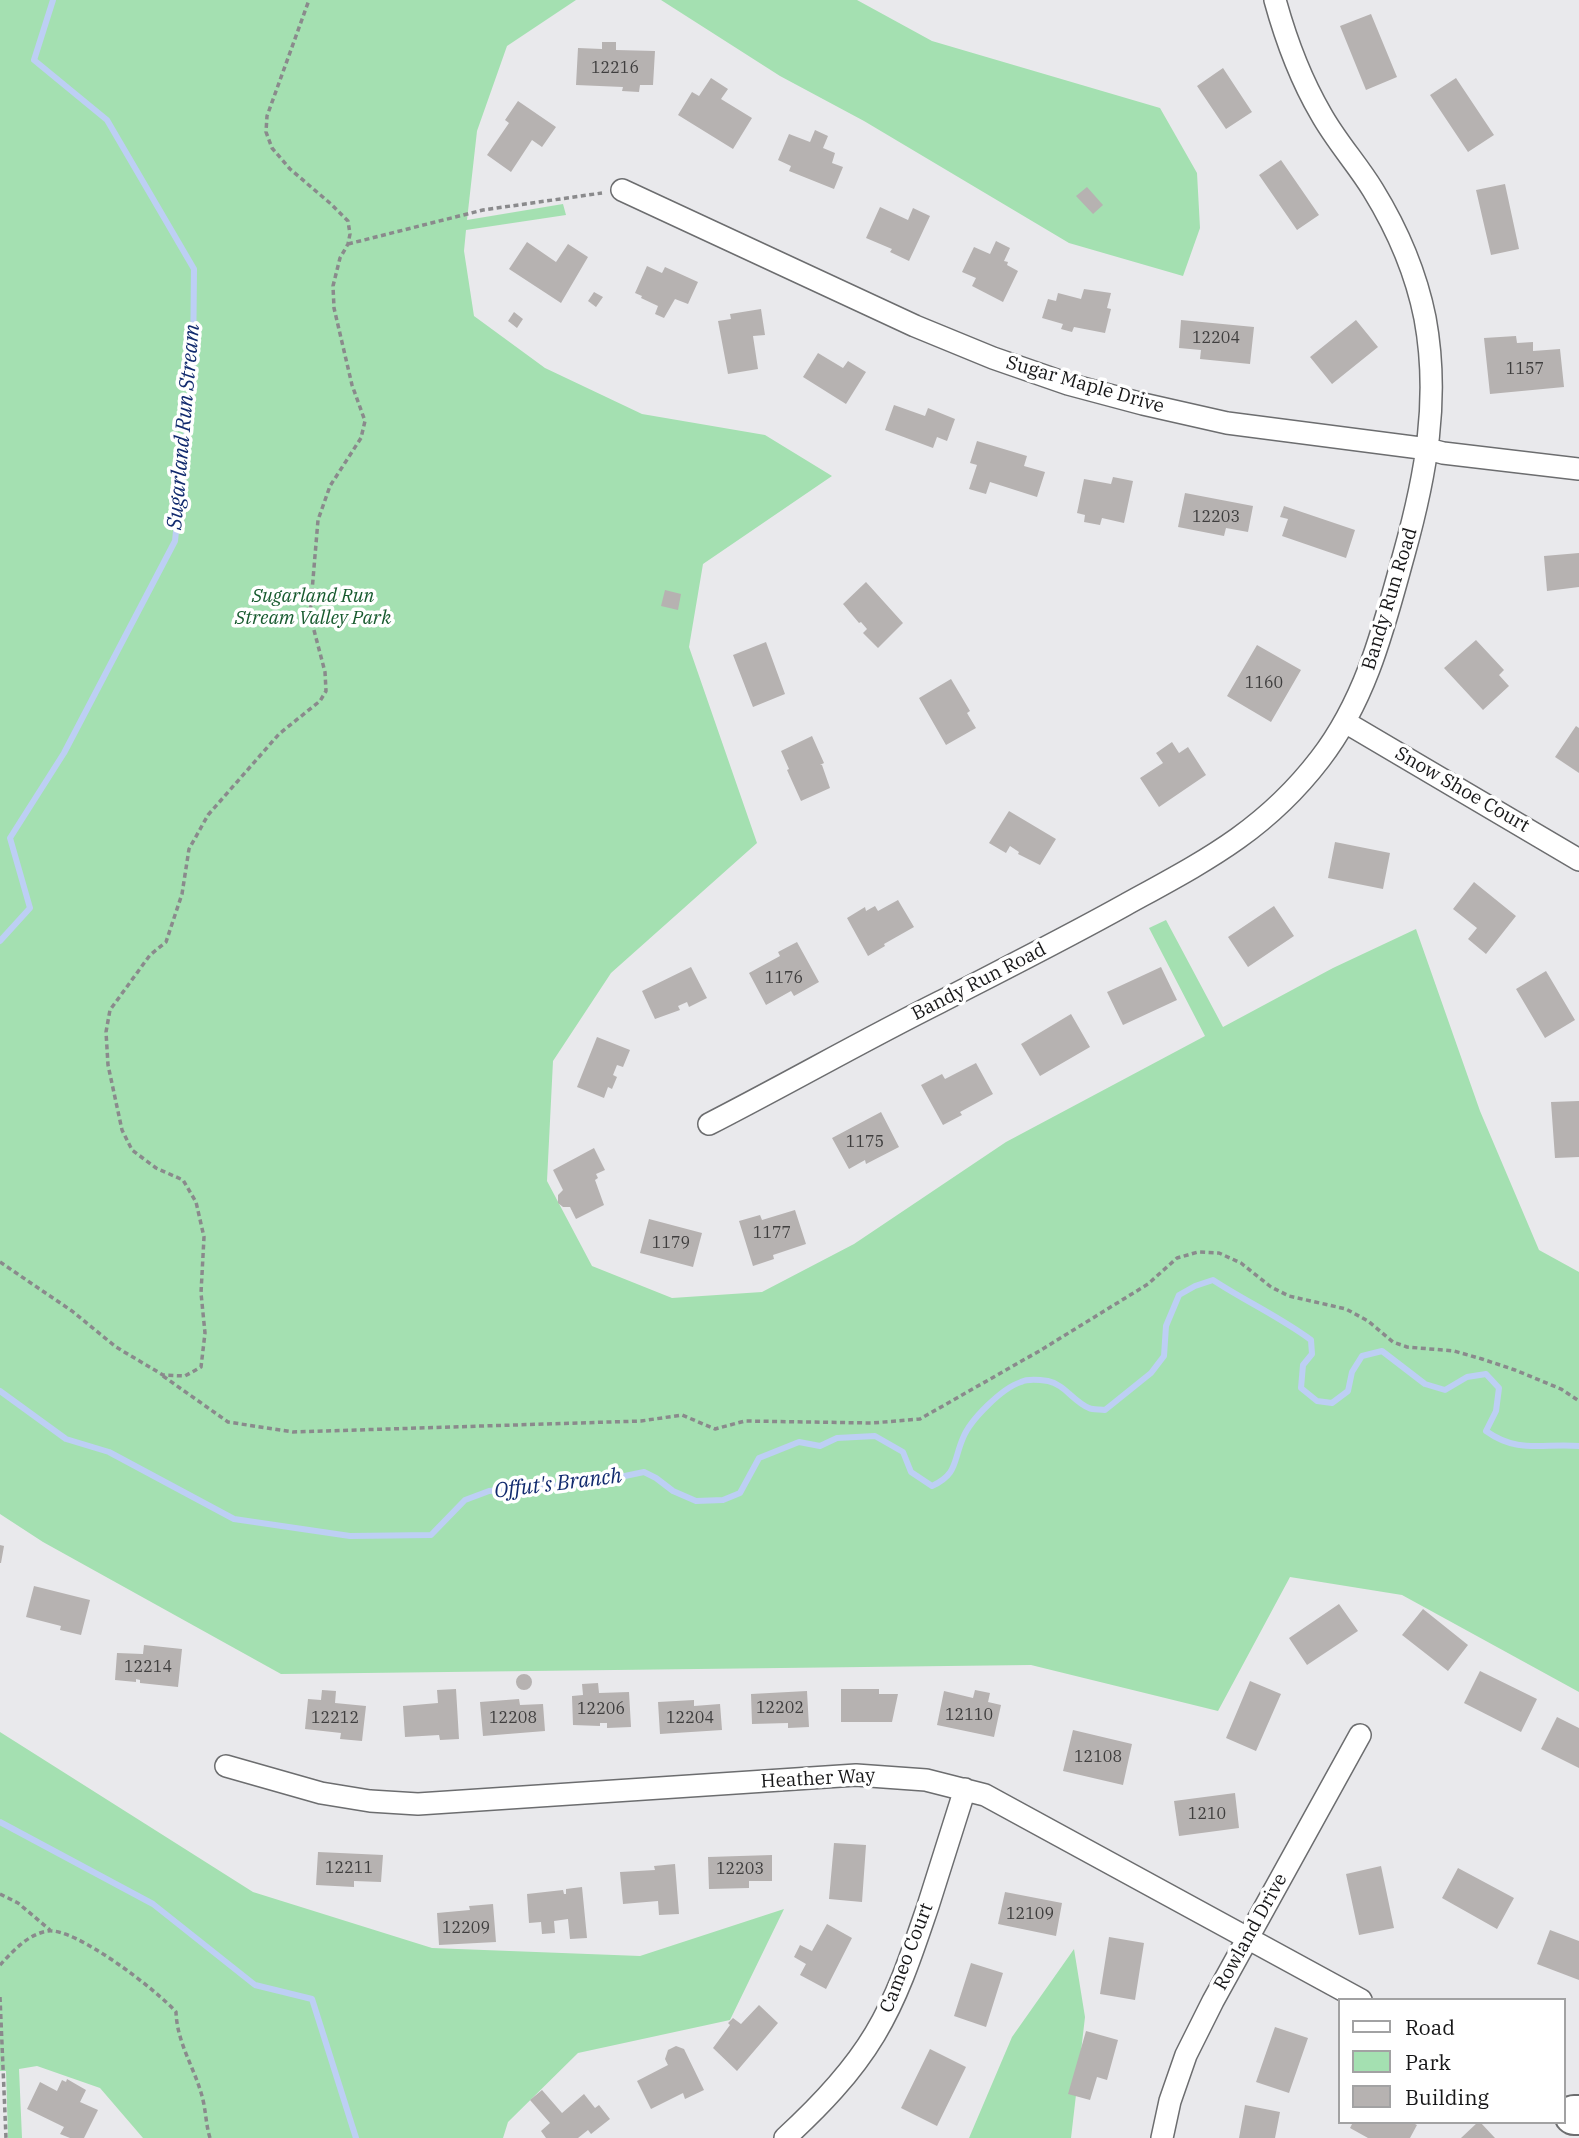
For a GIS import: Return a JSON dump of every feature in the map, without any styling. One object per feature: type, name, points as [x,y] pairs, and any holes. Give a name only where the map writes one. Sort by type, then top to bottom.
[{"type":"street","name":"Bandy Run Road","points":[[709,1124],[880,1032],[1028,958],[1216,855],[1255,827],[1292,793],[1322,757],[1345,722],[1377,651],[1418,503],[1429,449],[1433,397],[1431,358],[1413,274],[1396,233],[1373,190],[1322,116],[1301,76],[1284,34],[1275,0]]},
{"type":"street","name":"Sugar Maple Drive","points":[[622,190],[915,327],[1068,384],[1227,423],[1579,469]]},
{"type":"street","name":"Snow Shoe Court","points":[[1345,722],[1579,859]]},
{"type":"street","name":"Rowland Drive","points":[[1162,2138],[1170,2101],[1186,2055],[1360,1735]]},
{"type":"street","name":"Heather Way","points":[[226,1766],[321,1793],[370,1801],[418,1804],[856,1775],[926,1780],[985,1795],[1357,1998]]},
{"type":"street","name":"Cameo Court","points":[[785,2138],[818,2108],[850,2071],[875,2034],[897,1993],[965,1789]]},
{"type":"path","points":[[163,1375],[185,1376],[201,1367],[205,1334],[201,1293],[204,1237],[196,1202],[183,1180],[156,1168],[132,1150],[122,1130],[108,1065],[106,1032],[110,1010],[150,955],[166,942],[183,894],[189,849],[208,815],[279,734],[320,701],[326,691],[325,672],[310,615],[318,520],[330,486],[361,438],[365,421],[352,385],[334,308],[333,286],[340,258],[348,244],[348,221],[290,169],[272,148],[265,132],[267,116],[309,0]]},
{"type":"path","points":[[348,244],[483,210],[622,190]]},
{"type":"path","points":[[0,1262],[72,1311],[116,1347],[163,1375],[228,1422],[293,1432],[640,1421],[682,1415],[715,1429],[745,1422],[872,1423],[920,1419],[1041,1350],[1148,1284],[1177,1258],[1198,1252],[1219,1253],[1241,1263],[1271,1287],[1289,1296],[1346,1309],[1368,1321],[1393,1342],[1406,1347],[1454,1351],[1482,1359],[1560,1389],[1579,1402]]},
{"type":"path","points":[[0,1894],[18,1903],[50,1930],[79,1940],[144,1981],[176,2012],[176,2030],[203,2101],[205,2123],[210,2138]]},
{"type":"path","points":[[0,1965],[32,1936],[50,1930]]},
{"type":"path","points":[[0,1997],[6,2138]]},
{"type":"green space","name":"Sugarland Run Stream Valley Park","points":[[0,0],[576,0],[507,46],[477,131],[467,220],[563,204],[566,215],[466,230],[464,251],[474,316],[545,368],[642,414],[765,435],[832,476],[703,564],[689,647],[757,843],[611,973],[553,1061],[547,1181],[592,1266],[672,1298],[762,1292],[854,1244],[1006,1142],[1205,1036],[1149,928],[1166,920],[1223,1027],[1333,968],[1416,929],[1480,1111],[1539,1250],[1579,1272],[1579,1692],[1402,1595],[1290,1577],[1218,1711],[1031,1665],[281,1674],[43,1542],[0,1514]]},
{"type":"green space","points":[[661,0],[857,0],[932,41],[1160,108],[1197,173],[1200,228],[1183,276],[1069,243],[864,121],[780,76]]},
{"type":"green space","points":[[0,1732],[253,1892],[432,1948],[640,1956],[784,1909],[730,2020],[578,2053],[508,2122],[503,2138],[143,2138],[100,2088],[37,2066],[19,2069],[22,2138],[8,2138],[6,2071],[0,2071]]},
{"type":"green space","points":[[1074,1949],[1085,2017],[1071,2138],[969,2138],[1012,2037]]},
{"type":"building","points":[[1371,14],[1397,77],[1366,90],[1340,26]]},
{"type":"building","points":[[602,42],[616,42],[616,50],[655,51],[653,85],[640,85],[639,92],[622,91],[623,87],[576,85],[578,48],[602,49]]},
{"type":"building","points":[[1223,68],[1252,112],[1226,129],[1197,86]]},
{"type":"building","points":[[711,78],[728,89],[721,99],[752,118],[733,149],[678,115],[692,92],[699,96]]},
{"type":"building","points":[[1456,78],[1494,135],[1468,152],[1430,95]]},
{"type":"building","points":[[518,101],[556,127],[542,147],[532,140],[511,172],[487,155],[509,123],[505,120]]},
{"type":"building","points":[[815,130],[828,136],[823,148],[835,153],[832,163],[843,167],[834,189],[789,171],[791,166],[778,160],[789,134],[810,142]]},
{"type":"building","points":[[1281,160],[1319,215],[1297,230],[1259,175]]},
{"type":"building","points":[[1505,184],[1519,249],[1491,255],[1476,190]]},
{"type":"building","points":[[1087,187],[1103,205],[1093,214],[1076,196]]},
{"type":"building","points":[[880,207],[908,220],[913,208],[930,216],[909,261],[890,252],[892,249],[866,238]]},
{"type":"building","points":[[996,241],[1010,248],[1004,261],[1018,271],[1003,302],[972,286],[976,278],[962,272],[974,247],[990,254]]},
{"type":"building","points":[[527,242],[556,262],[568,244],[588,257],[561,303],[509,269]]},
{"type":"building","points":[[647,266],[662,273],[665,267],[698,282],[688,304],[675,299],[664,318],[655,314],[658,306],[635,293]]},
{"type":"building","points":[[1084,289],[1111,293],[1107,308],[1111,309],[1105,333],[1074,327],[1072,332],[1061,329],[1063,324],[1042,318],[1048,299],[1056,301],[1058,293],[1081,299]]},
{"type":"building","points":[[594,292],[603,297],[596,307],[588,301]]},
{"type":"building","points":[[761,309],[765,335],[753,336],[758,369],[728,374],[718,321],[731,319],[730,314]]},
{"type":"building","points":[[514,312],[523,319],[517,328],[508,321]]},
{"type":"building","points":[[1181,320],[1254,327],[1250,364],[1200,359],[1201,350],[1179,348]]},
{"type":"building","points":[[1356,320],[1378,347],[1332,384],[1310,357]]},
{"type":"building","points":[[1516,336],[1517,343],[1533,342],[1533,351],[1560,349],[1564,387],[1490,394],[1484,338]]},
{"type":"building","points":[[818,353],[843,368],[848,361],[866,372],[846,404],[803,377]]},
{"type":"building","points":[[894,405],[925,416],[928,408],[955,419],[947,441],[937,437],[933,448],[885,430]]},
{"type":"building","points":[[977,441],[1027,456],[1024,466],[1045,472],[1037,497],[990,482],[986,494],[969,489],[977,465],[970,463]]},
{"type":"building","points":[[1113,477],[1133,481],[1124,523],[1102,518],[1100,525],[1084,522],[1085,515],[1077,513],[1084,479],[1111,484]]},
{"type":"building","points":[[1185,493],[1253,506],[1248,532],[1226,528],[1224,536],[1178,527]]},
{"type":"building","points":[[1284,506],[1355,530],[1346,558],[1282,536],[1288,519],[1280,517]]},
{"type":"building","points":[[1579,553],[1579,587],[1547,591],[1544,556]]},
{"type":"building","points":[[866,582],[903,623],[878,648],[863,633],[867,629],[843,604]]},
{"type":"building","points":[[665,590],[681,594],[678,610],[661,606]]},
{"type":"building","points":[[1476,640],[1504,670],[1499,675],[1509,686],[1483,710],[1444,668]]},
{"type":"building","points":[[766,642],[785,694],[753,707],[733,655]]},
{"type":"building","points":[[1257,645],[1301,670],[1271,722],[1227,696]]},
{"type":"building","points":[[951,679],[970,711],[967,713],[976,728],[946,745],[919,698]]},
{"type":"building","points":[[1576,726],[1579,728],[1579,773],[1555,757]]},
{"type":"building","points":[[812,736],[824,763],[820,765],[830,788],[801,801],[781,751]]},
{"type":"building","points":[[1172,742],[1179,753],[1188,747],[1206,775],[1159,807],[1140,778],[1163,763],[1156,753]]},
{"type":"building","points":[[1009,811],[1056,839],[1040,865],[1018,854],[1019,852],[1010,846],[1006,853],[989,843]]},
{"type":"building","points":[[1335,842],[1390,853],[1383,889],[1328,878]]},
{"type":"building","points":[[1474,882],[1516,916],[1486,954],[1468,939],[1477,928],[1453,909]]},
{"type":"building","points":[[898,900],[914,927],[868,956],[847,918],[865,907],[866,911],[875,906],[878,911]]},
{"type":"building","points":[[1274,906],[1294,936],[1248,967],[1228,937]]},
{"type":"building","points":[[797,942],[819,982],[794,996],[791,991],[766,1005],[749,973],[780,956],[778,952]]},
{"type":"building","points":[[691,967],[707,998],[689,1007],[687,1002],[678,1006],[680,1010],[655,1019],[642,991]]},
{"type":"building","points":[[1161,967],[1177,1000],[1123,1025],[1107,992]]},
{"type":"building","points":[[1546,971],[1575,1020],[1545,1038],[1516,989]]},
{"type":"building","points":[[1071,1014],[1090,1047],[1040,1076],[1021,1044]]},
{"type":"building","points":[[597,1037],[630,1050],[623,1067],[617,1065],[613,1075],[617,1077],[612,1089],[608,1087],[604,1098],[577,1087]]},
{"type":"building","points":[[976,1063],[993,1094],[943,1125],[921,1085],[942,1074],[945,1079]]},
{"type":"building","points":[[1579,1101],[1579,1157],[1555,1158],[1551,1102]]},
{"type":"building","points":[[881,1112],[899,1147],[866,1164],[865,1160],[849,1169],[832,1138]]},
{"type":"building","points":[[594,1148],[605,1170],[596,1174],[598,1178],[595,1180],[604,1205],[576,1219],[570,1207],[563,1207],[558,1203],[558,1195],[563,1190],[553,1170]]},
{"type":"building","points":[[795,1210],[806,1244],[773,1255],[774,1259],[753,1266],[739,1221],[760,1215],[762,1220]]},
{"type":"building","points":[[649,1219],[702,1233],[693,1267],[640,1253]]},
{"type":"building","points":[[0,1545],[4,1546],[1,1563],[0,1563]]},
{"type":"building","points":[[34,1586],[90,1600],[81,1635],[60,1630],[61,1626],[26,1617]]},
{"type":"building","points":[[1339,1604],[1358,1631],[1307,1665],[1289,1638]]},
{"type":"building","points":[[1423,1609],[1468,1645],[1448,1671],[1402,1635]]},
{"type":"building","points":[[144,1645],[182,1649],[178,1687],[140,1683],[140,1680],[136,1679],[136,1682],[115,1680],[117,1653],[143,1654]]},
{"type":"building","points":[[1480,1671],[1537,1699],[1521,1732],[1464,1703]]},
{"type":"building","points":[[521,1674],[527,1674],[532,1682],[530,1688],[521,1690],[516,1685],[516,1679]]},
{"type":"building","points":[[1250,1681],[1281,1694],[1256,1751],[1226,1738]]},
{"type":"building","points":[[598,1683],[599,1693],[629,1692],[631,1727],[607,1728],[607,1723],[600,1723],[600,1726],[573,1725],[572,1696],[583,1695],[582,1684]]},
{"type":"building","points":[[456,1689],[459,1739],[440,1740],[439,1735],[405,1737],[403,1706],[438,1703],[437,1690]]},
{"type":"building","points":[[841,1689],[879,1689],[879,1694],[898,1694],[892,1722],[841,1722]]},
{"type":"building","points":[[322,1690],[336,1691],[335,1703],[366,1706],[362,1741],[340,1739],[341,1733],[305,1729],[308,1699],[321,1700]]},
{"type":"building","points":[[975,1690],[990,1693],[988,1702],[1001,1705],[994,1737],[937,1725],[944,1691],[973,1698]]},
{"type":"building","points":[[807,1691],[809,1727],[788,1728],[788,1723],[752,1724],[751,1694]]},
{"type":"building","points":[[519,1699],[520,1705],[543,1704],[545,1731],[483,1736],[480,1702]]},
{"type":"building","points":[[694,1700],[694,1706],[720,1704],[722,1730],[660,1734],[658,1702]]},
{"type":"building","points":[[1557,1717],[1579,1728],[1579,1768],[1541,1749]]},
{"type":"building","points":[[1073,1730],[1132,1744],[1123,1785],[1063,1771]]},
{"type":"building","points":[[1235,1793],[1239,1828],[1179,1836],[1174,1801]]},
{"type":"building","points":[[834,1843],[866,1845],[862,1902],[829,1899]]},
{"type":"building","points":[[318,1852],[383,1855],[381,1882],[354,1881],[354,1887],[316,1885]]},
{"type":"building","points":[[772,1855],[772,1881],[749,1881],[749,1888],[709,1889],[708,1857]]},
{"type":"building","points":[[675,1864],[679,1914],[659,1915],[658,1901],[623,1904],[620,1872],[655,1870],[654,1866]]},
{"type":"building","points":[[1381,1866],[1394,1928],[1359,1935],[1346,1874]]},
{"type":"building","points":[[1458,1868],[1514,1898],[1497,1929],[1442,1898]]},
{"type":"building","points":[[582,1887],[587,1938],[570,1939],[568,1919],[554,1921],[555,1933],[542,1934],[541,1922],[529,1923],[527,1894],[563,1890],[566,1894],[566,1889]]},
{"type":"building","points":[[1005,1892],[1062,1903],[1056,1936],[998,1924]]},
{"type":"building","points":[[493,1904],[496,1942],[439,1945],[437,1913],[470,1910],[469,1906]]},
{"type":"building","points":[[827,1924],[852,1938],[826,1989],[800,1975],[806,1964],[794,1957],[800,1945],[812,1951]]},
{"type":"building","points":[[1550,1930],[1579,1941],[1579,1980],[1537,1964]]},
{"type":"building","points":[[1109,1937],[1144,1943],[1135,2000],[1100,1994]]},
{"type":"building","points":[[971,1963],[1003,1973],[986,2027],[954,2016]]},
{"type":"building","points":[[759,2005],[778,2023],[737,2071],[713,2048],[733,2018],[741,2024]]},
{"type":"building","points":[[1275,2027],[1308,2038],[1289,2093],[1256,2082]]},
{"type":"building","points":[[1086,2031],[1118,2040],[1107,2080],[1097,2077],[1090,2100],[1068,2094]]},
{"type":"building","points":[[676,2046],[684,2049],[704,2090],[685,2099],[683,2093],[651,2109],[637,2081],[668,2065],[665,2059],[668,2050]]},
{"type":"building","points":[[930,2049],[966,2067],[937,2126],[901,2108]]},
{"type":"building","points":[[67,2079],[86,2090],[80,2102],[98,2110],[84,2138],[70,2138],[60,2134],[64,2127],[27,2109],[40,2082],[57,2091],[62,2080],[66,2082]]},
{"type":"building","points":[[542,2090],[562,2113],[584,2094],[595,2108],[599,2105],[610,2119],[591,2134],[588,2130],[578,2138],[546,2138],[541,2131],[550,2123],[530,2100]]},
{"type":"building","points":[[1245,2105],[1280,2112],[1275,2138],[1239,2138]]},
{"type":"building","points":[[1352,2124],[1417,2125],[1410,2138],[1368,2138],[1350,2128]]},
{"type":"building","points":[[1476,2124],[1482,2124],[1495,2138],[1461,2138]]},
{"type":"waterway","name":"Sugarland Run Stream","points":[[0,941],[30,908],[10,838],[64,753],[175,541],[193,371],[194,269],[107,120],[34,60],[53,0]]},
{"type":"waterway","name":"Offut's Branch","points":[[0,1391],[66,1439],[109,1452],[234,1519],[350,1536],[431,1535],[465,1500],[489,1491],[596,1482],[644,1472],[673,1491],[696,1501],[723,1500],[740,1493],[759,1458],[799,1442],[820,1446],[837,1438],[875,1436],[903,1452],[911,1472],[932,1486],[951,1472],[963,1438],[979,1414],[1013,1385],[1027,1380],[1048,1381],[1091,1409],[1105,1410],[1151,1373],[1164,1356],[1166,1326],[1179,1295],[1213,1280],[1311,1340],[1312,1354],[1303,1365],[1301,1388],[1317,1401],[1332,1403],[1348,1391],[1352,1372],[1362,1356],[1382,1351],[1425,1384],[1445,1390],[1467,1377],[1486,1374],[1499,1388],[1496,1411],[1486,1431],[1498,1438],[1520,1445],[1579,1446]]},
{"type":"waterway","name":"Sugarland Run Stream","points":[[0,1822],[153,1904],[255,1985],[312,1999],[356,2138]]}]
